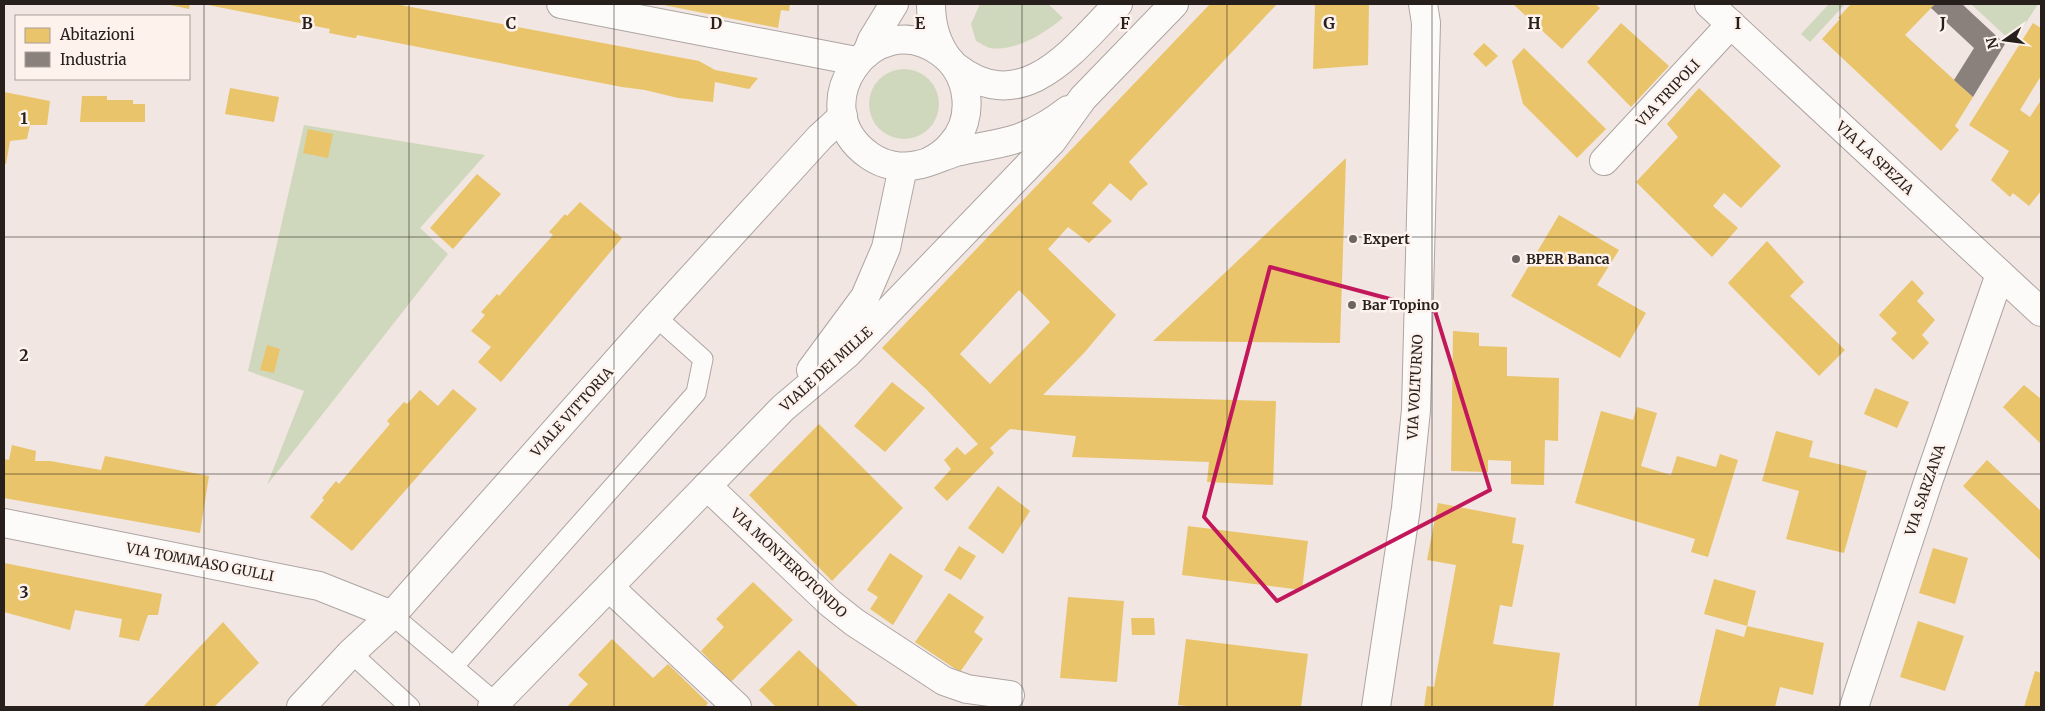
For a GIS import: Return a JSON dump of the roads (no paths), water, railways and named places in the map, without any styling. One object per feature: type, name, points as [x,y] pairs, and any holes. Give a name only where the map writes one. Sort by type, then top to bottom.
[{"type":"street","points":[[561,4],[862,57],[880,45],[893,41],[907,40],[935,48],[971,77],[984,83],[1016,85],[1036,79],[1057,66],[1118,4]]},
{"type":"street","points":[[894,4],[843,87],[841,102],[847,130],[854,142],[876,160],[903,167],[917,166],[958,152],[1020,137],[1064,113],[1083,98]]},
{"type":"street","points":[[930,161],[952,145],[965,120],[966,92],[951,62],[935,37],[931,4]]},
{"type":"street","name":"VIALE DEI MILLE","points":[[494,705],[783,408],[847,354],[1052,141],[1083,98],[1174,4]]},
{"type":"street","name":"VIA LA SPEZIA","points":[[1709,4],[2041,312]]},
{"type":"street","name":"VIA VOLTURNO","points":[[1376,707],[1406,508],[1416,410],[1427,10]]},
{"type":"street","name":"VIA TRIPOLI","points":[[1604,161],[1731,24]]},
{"type":"street","name":"VIALE VITTORIA","points":[[301,707],[351,653],[392,615],[656,317],[813,144],[843,116]]},
{"type":"street","points":[[783,408],[865,297],[886,248],[903,167]]},
{"type":"street","name":"VIA SARZANA","points":[[1854,707],[1928,482],[2000,274]]},
{"type":"street","name":"VIA MONTEROTONDO","points":[[707,486],[830,603],[854,622],[944,681],[967,689],[1010,695]]},
{"type":"street","name":"VIA TOMMASO GULLI","points":[[4,523],[319,586],[392,615]]},
{"type":"street","points":[[609,587],[737,707]]},
{"type":"lane","points":[[454,666],[696,394],[703,359],[656,317]]},
{"type":"lane","points":[[392,615],[454,666],[494,705]]},
{"type":"lane","points":[[351,653],[410,707]]},
{"type":"place","name":"Expert","points":[[1353,239]]},
{"type":"place","name":"BPER Banca","points":[[1516,259]]},
{"type":"place","name":"Bar Topino","points":[[1352,305]]}]
